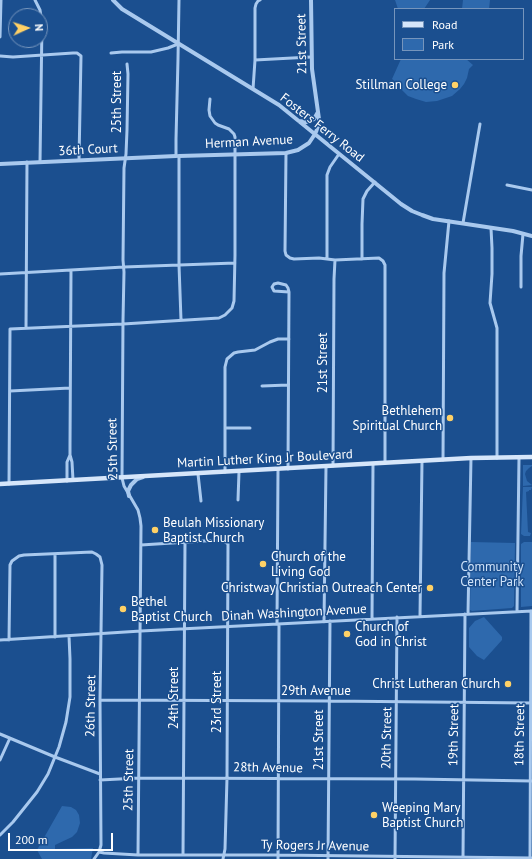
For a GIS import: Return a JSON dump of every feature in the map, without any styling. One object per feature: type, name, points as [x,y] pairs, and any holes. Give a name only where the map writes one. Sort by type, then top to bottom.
[{"type":"main road","name":"Martin Luther King Jr Boulevard","points":[[0,484],[278,470],[471,458],[532,457]]},
{"type":"street","points":[[0,37],[1,0]]},
{"type":"street","points":[[35,0],[42,23],[40,162]]},
{"type":"street","name":"Fosters Ferry Road","points":[[113,0],[122,9],[280,106],[401,204],[428,217],[532,236]]},
{"type":"street","points":[[178,0],[179,265],[181,320]]},
{"type":"street","points":[[253,89],[255,60],[255,8],[259,0]]},
{"type":"street","name":"21st Street","points":[[311,0],[311,57],[319,125],[315,134]]},
{"type":"street","points":[[111,53],[151,52],[178,44]]},
{"type":"street","points":[[0,56],[12,57],[73,53],[81,56],[79,160]]},
{"type":"street","points":[[255,60],[311,57]]},
{"type":"street","name":"25th Street","points":[[127,64],[127,130],[126,158],[124,168],[122,478],[124,486],[136,506],[141,526],[139,778],[140,855],[142,859]]},
{"type":"street","points":[[9,484],[10,329],[219,318],[225,315],[232,308],[234,301],[235,263],[235,137],[229,129],[215,123],[210,116],[210,99]]},
{"type":"street","points":[[299,121],[307,122],[314,119],[318,112]]},
{"type":"street","points":[[463,223],[480,124]]},
{"type":"street","name":"Herman Avenue","points":[[178,156],[286,153],[298,150],[309,143],[315,134]]},
{"type":"street","points":[[309,143],[322,139]]},
{"type":"street","points":[[286,153],[286,255],[294,259],[313,258],[335,260],[379,258],[383,261],[385,270],[384,463]]},
{"type":"street","points":[[327,259],[327,175],[330,167],[339,154]]},
{"type":"street","name":"36th Court","points":[[0,164],[178,156]]},
{"type":"street","points":[[26,328],[27,162]]},
{"type":"street","points":[[362,258],[363,199],[367,191],[375,182]]},
{"type":"street","points":[[507,184],[532,190]]},
{"type":"street","points":[[443,460],[444,273],[449,221]]},
{"type":"street","points":[[491,228],[492,274],[490,303],[497,328],[497,458]]},
{"type":"street","points":[[521,287],[523,234]]},
{"type":"street","name":"21st Street","points":[[333,466],[335,260]]},
{"type":"street","points":[[0,274],[235,263]]},
{"type":"street","points":[[72,270],[70,455],[73,480]]},
{"type":"street","points":[[288,469],[289,292],[286,285],[274,284],[272,287],[274,291],[289,292]]},
{"type":"street","points":[[225,472],[225,367],[227,359],[238,352],[255,350],[274,340],[289,339]]},
{"type":"street","points":[[262,386],[288,386]]},
{"type":"street","points":[[10,391],[70,388]]},
{"type":"street","points":[[225,428],[250,428]]},
{"type":"street","points":[[67,481],[67,462],[70,455]]},
{"type":"street","name":"19th Street","points":[[463,857],[464,703],[471,458]]},
{"type":"street","points":[[516,611],[519,458]]},
{"type":"street","points":[[420,616],[422,461]]},
{"type":"street","points":[[372,619],[373,464]]},
{"type":"street","points":[[324,622],[326,467]]},
{"type":"street","points":[[278,470],[278,857]]},
{"type":"street","points":[[238,500],[239,472]]},
{"type":"street","points":[[198,474],[201,501]]},
{"type":"street","points":[[129,496],[128,491],[131,485],[137,479],[143,477]]},
{"type":"street","name":"23rd Street","points":[[185,542],[220,540],[228,544],[227,778],[223,859]]},
{"type":"street","points":[[141,545],[185,542]]},
{"type":"street","name":"24th Street","points":[[184,855],[185,542]]},
{"type":"street","name":"26th Street","points":[[55,554],[92,552],[100,557],[102,565],[100,700],[101,845],[99,852]]},
{"type":"street","points":[[9,640],[10,565],[16,558],[24,555],[55,554],[55,637]]},
{"type":"street","name":"Dinah Washington Avenue","points":[[0,640],[141,631],[532,611]]},
{"type":"street","name":"18th Street","points":[[531,858],[532,611]]},
{"type":"street","name":"20th Street","points":[[395,858],[398,618]]},
{"type":"street","name":"21st Street","points":[[328,858],[330,621]]},
{"type":"street","points":[[0,835],[13,822],[37,792],[48,774],[55,757],[66,722],[70,697],[69,636]]},
{"type":"street","name":"29th Avenue","points":[[100,700],[531,703]]},
{"type":"street","points":[[0,734],[100,774]]},
{"type":"street","points":[[0,760],[10,738]]},
{"type":"street","name":"28th Avenue","points":[[100,780],[139,778],[227,778],[531,781]]},
{"type":"street","points":[[94,859],[99,852]]},
{"type":"street","name":"Ty Rogers Jr Avenue","points":[[99,852],[140,855],[184,855],[193,857],[224,855],[328,858],[531,858]]},
{"type":"green space","points":[[395,0],[430,0],[425,8],[398,8]]},
{"type":"green space","points":[[463,0],[490,0],[489,8],[462,8]]},
{"type":"green space","points":[[401,60],[467,60],[473,65],[469,69],[467,78],[460,89],[452,96],[437,101],[426,102],[408,96],[392,79]]},
{"type":"green space","points":[[523,465],[532,465],[525,474],[527,481],[532,485],[523,486]]},
{"type":"green space","points":[[523,487],[532,487],[531,490],[526,492],[528,532],[531,533],[530,536],[524,536],[521,534]]},
{"type":"green space","name":"Community Center Park","points":[[471,542],[515,543],[514,606],[512,608],[470,610]]},
{"type":"green space","points":[[524,542],[532,542],[532,606],[521,607],[521,544]]},
{"type":"green space","points":[[484,617],[502,637],[502,640],[484,660],[477,656],[469,647],[469,628],[475,621]]},
{"type":"green space","points":[[62,806],[71,807],[76,810],[79,815],[80,823],[77,832],[72,837],[55,845],[55,849],[93,848],[91,859],[42,859],[37,850]]},
{"type":"place","name":"Stillman College","points":[[455,85]]},
{"type":"place","name":"Bethlehem Spiritual Church","points":[[450,418]]},
{"type":"place","name":"Beulah Missionary Baptist Church","points":[[155,530]]},
{"type":"place","name":"Church of the Living God","points":[[263,564]]},
{"type":"place","name":"Christway Christian Outreach Center","points":[[430,588]]},
{"type":"place","name":"Bethel Baptist Church","points":[[123,609]]},
{"type":"place","name":"Church of God in Christ","points":[[347,634]]},
{"type":"place","name":"Christ Lutheran Church","points":[[508,684]]},
{"type":"place","name":"Weeping Mary Baptist Church","points":[[374,815]]}]
